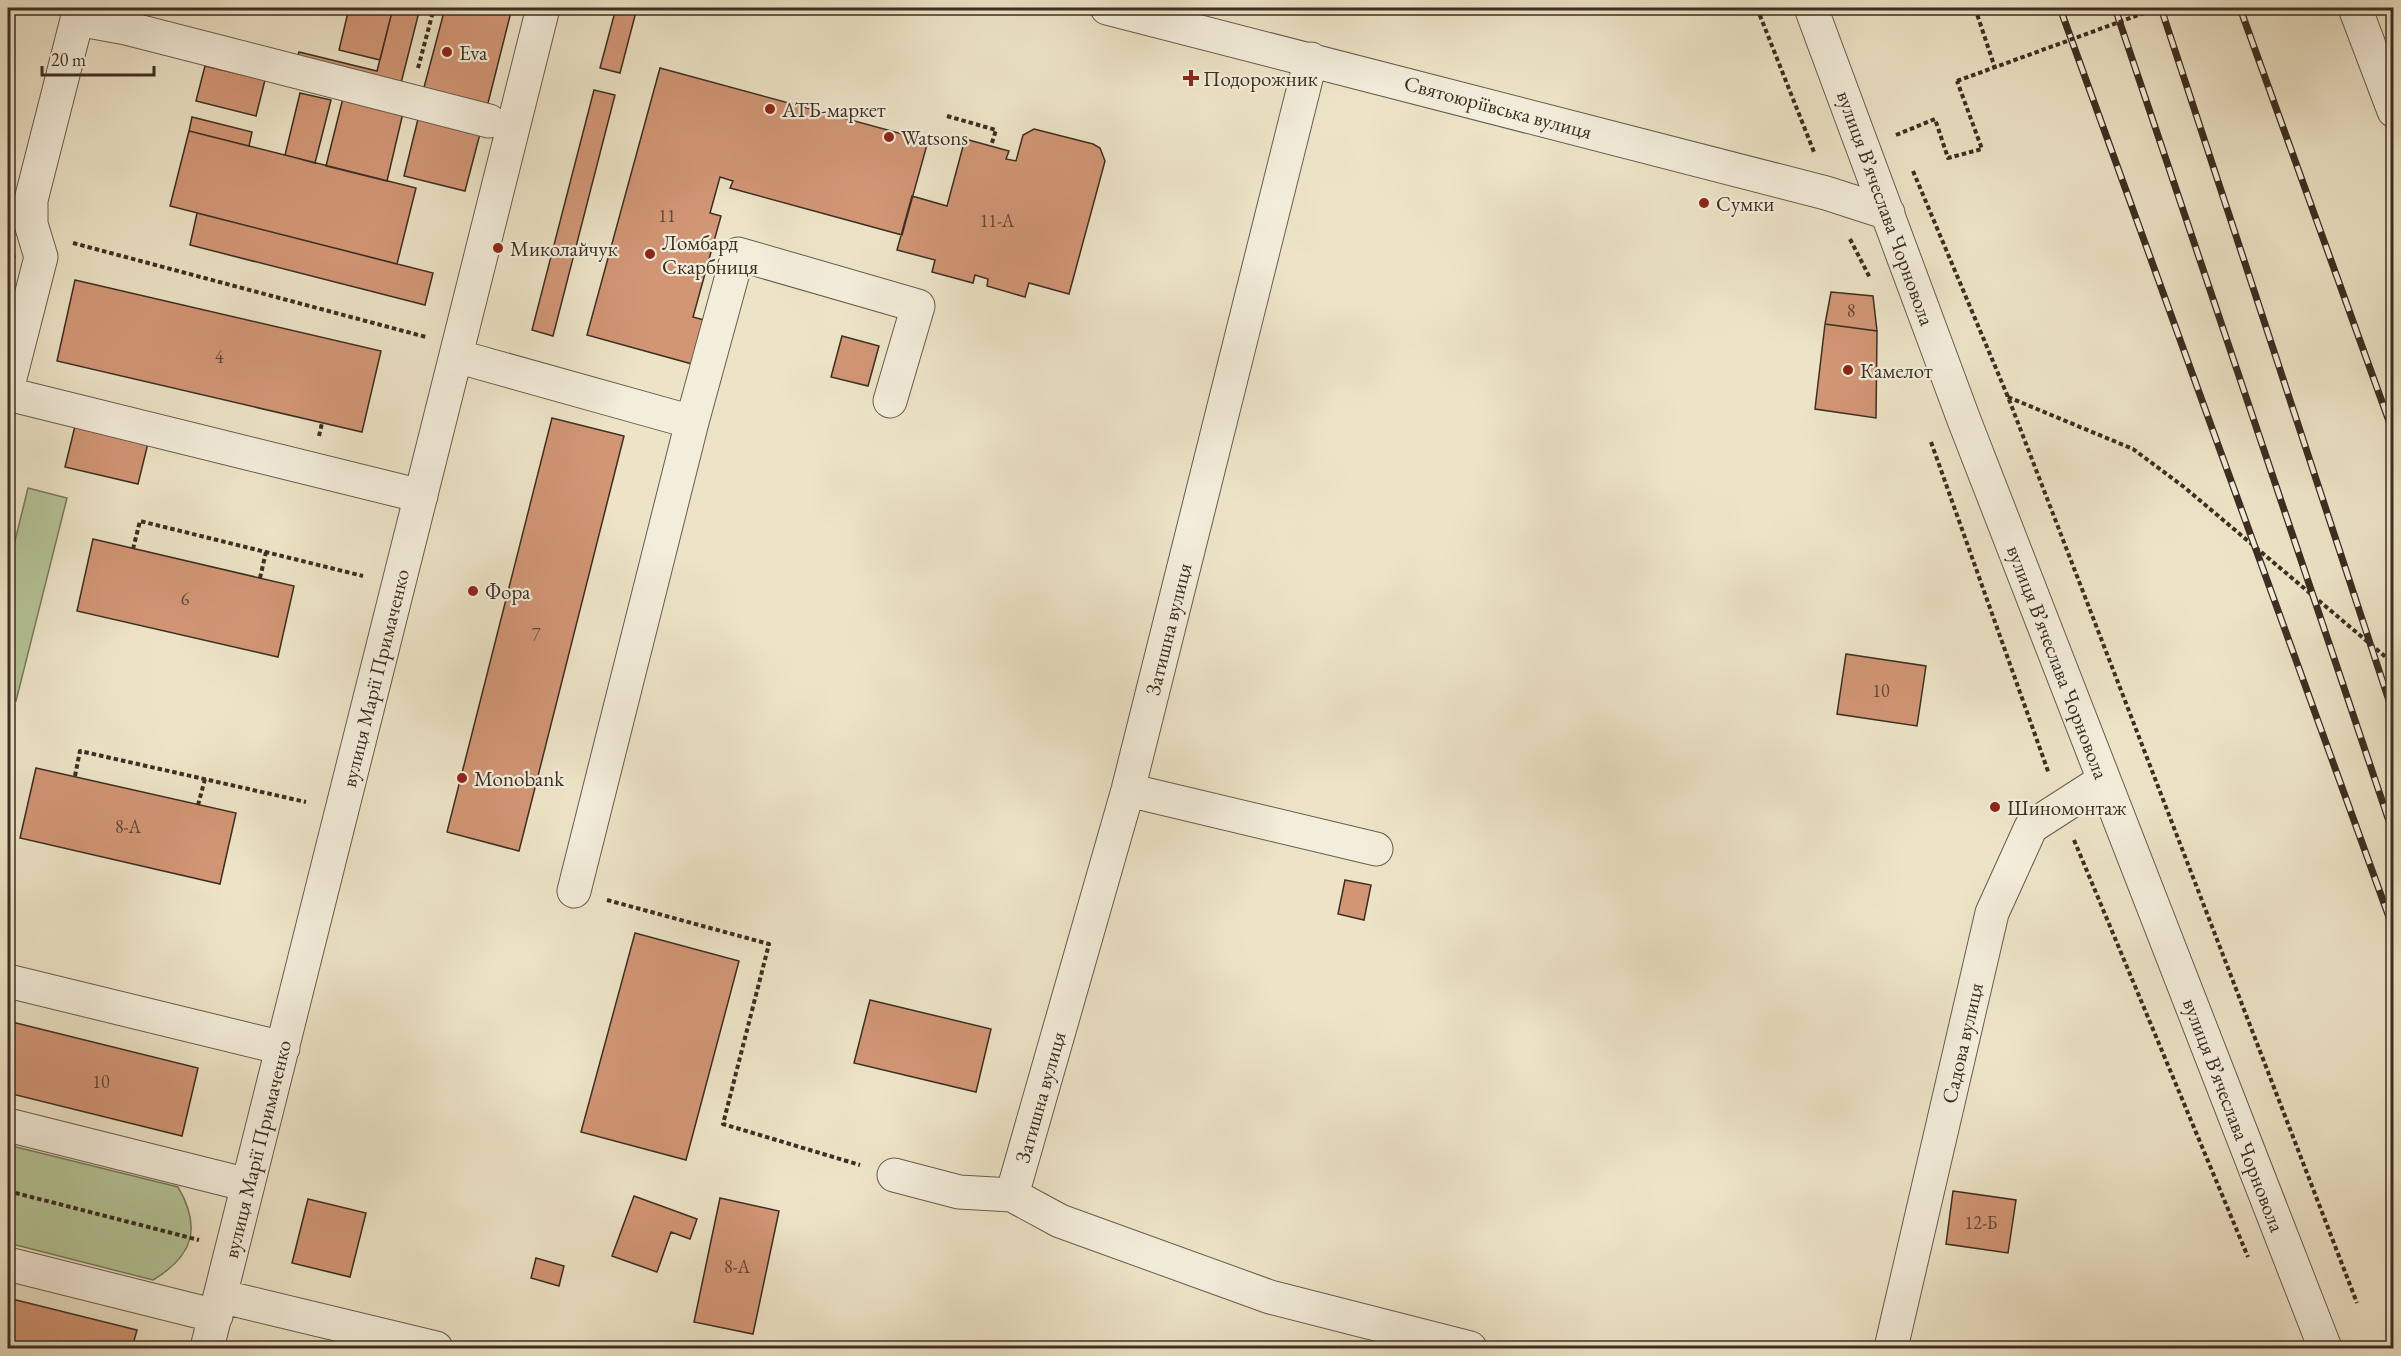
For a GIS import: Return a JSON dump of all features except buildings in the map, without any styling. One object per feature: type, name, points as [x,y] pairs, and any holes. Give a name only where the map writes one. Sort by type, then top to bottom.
[{"type":"street","name":"вулиця Марії Примаченко","points":[[207,1348],[421,496],[444,347],[543,8]]},
{"type":"street","name":"Святоюріївська вулиця","points":[[1107,8],[1311,58],[1826,193],[1888,213]]},
{"type":"street","name":"вулиця Вʼячеслава Чорновола","points":[[1810,8],[1964,420],[2325,1348]]},
{"type":"street","points":[[2355,8],[2394,111]]},
{"type":"street","points":[[8,386],[41,257],[24,220],[78,13],[126,28],[489,121]]},
{"type":"street","name":"Затишна вулиця","points":[[1012,1195],[1128,790],[1311,58]]},
{"type":"street","points":[[574,891],[692,422],[738,254],[918,306],[890,401]]},
{"type":"street","points":[[444,347],[692,422]]},
{"type":"street","points":[[8,394],[421,496]]},
{"type":"street","name":"Садова вулиця","points":[[1891,1348],[1992,914],[2031,827],[2104,780]]},
{"type":"street","points":[[1128,790],[1376,849]]},
{"type":"street","points":[[8,981],[283,1048]]},
{"type":"street","points":[[8,1125],[248,1185]]},
{"type":"street","points":[[894,1175],[959,1192],[1012,1195],[1060,1221],[1270,1297],[1470,1348]]},
{"type":"street","points":[[8,1264],[436,1348]]},
{"type":"path","points":[[409,101],[434,8]]},
{"type":"path","points":[[1757,8],[1819,163],[1826,193]]},
{"type":"path","points":[[1975,8],[1995,68]]},
{"type":"path","points":[[2142,8],[2144,13]]},
{"type":"path","points":[[1864,148],[1935,119],[1948,158],[1982,149],[1957,81],[2160,8]]},
{"type":"path","points":[[947,116],[996,130],[992,146]]},
{"type":"path","points":[[1898,135],[1902,146]]},
{"type":"path","points":[[1911,167],[2008,397],[2358,1303]]},
{"type":"path","points":[[24,220],[444,347]]},
{"type":"path","points":[[2008,397],[2133,449],[2184,487],[2394,664]]},
{"type":"path","points":[[133,549],[140,521],[399,585]]},
{"type":"path","points":[[260,578],[266,552]]},
{"type":"path","points":[[75,777],[80,751],[342,810]]},
{"type":"path","points":[[198,805],[205,779]]},
{"type":"path","points":[[574,891],[769,944],[723,1124],[894,1175]]},
{"type":"path","points":[[8,1191],[208,1242]]},
{"type":"green space","points":[[28,488],[67,498],[16,701],[8,698],[8,569]]},
{"type":"green space","points":[[8,1145],[178,1187],[190,1215],[190,1240],[185,1251],[167,1271],[153,1280],[8,1243]]},
{"type":"railway","points":[[2060,8],[2394,931]]},
{"type":"railway","points":[[2115,8],[2394,836]]},
{"type":"railway","points":[[2161,8],[2394,716]]},
{"type":"railway","points":[[2240,8],[2394,435]]},
{"type":"place","name":"Eva","points":[[447,52]]},
{"type":"place","name":"Подорожник","points":[[1191,78]]},
{"type":"place","name":"АТБ-маркет","points":[[770,109]]},
{"type":"place","name":"Watsons","points":[[889,137]]},
{"type":"place","name":"Сумки","points":[[1704,203]]},
{"type":"place","name":"Миколайчук","points":[[498,248]]},
{"type":"place","name":"Ломбард Скарбниця","points":[[650,254]]},
{"type":"place","name":"Камелот","points":[[1848,370]]},
{"type":"place","name":"Фора","points":[[473,591]]},
{"type":"place","name":"Monobank","points":[[462,778]]},
{"type":"place","name":"Шиномонтаж","points":[[1995,807]]}]
